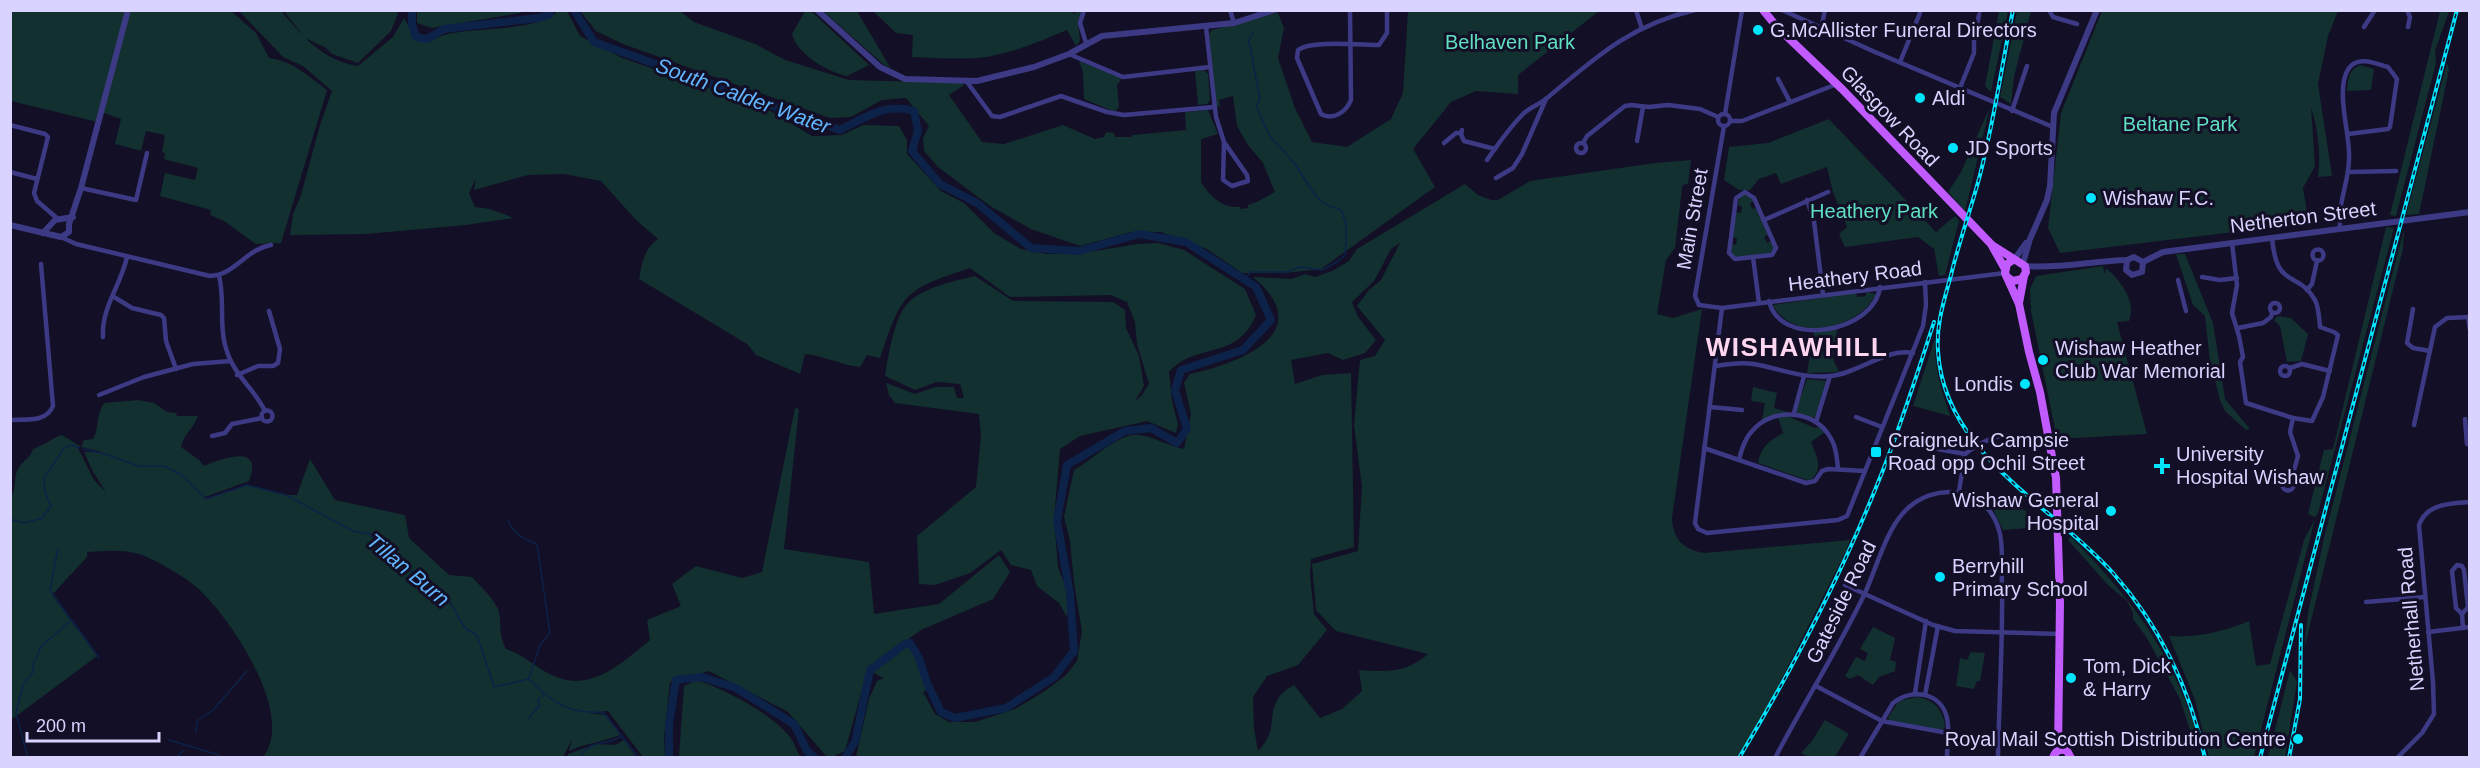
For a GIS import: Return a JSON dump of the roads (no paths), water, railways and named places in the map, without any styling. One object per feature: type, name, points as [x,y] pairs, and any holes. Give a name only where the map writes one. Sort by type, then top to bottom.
[{"type":"main road","name":"Glasgow Road","points":[[1765,11],[1785,35],[1836,84],[1990,244],[2019,262],[2025,275],[2019,304]]},
{"type":"main road","name":"Glasgow Road","points":[[1990,244],[2019,304],[2051,446],[2057,507],[2060,634],[2058,753]]},
{"type":"main road","points":[[2019,262],[2008,262],[2006,273],[2016,281],[2025,275]]},
{"type":"main road","points":[[2058,753],[2071,758]]},
{"type":"street","points":[[43,233],[59,222],[73,217],[128,10]]},
{"type":"street","points":[[817,10],[891,74],[905,79],[967,82],[1010,75],[1069,54],[1102,36],[1234,23],[1275,10]]},
{"type":"street","points":[[1084,10],[1080,23],[1086,43]]},
{"type":"street","points":[[1230,10],[1234,23]]},
{"type":"street","points":[[1350,10],[1351,45],[1350,104],[1336,115],[1326,117],[1321,114],[1297,58],[1298,50],[1305,46],[1351,45],[1379,45],[1387,33],[1387,10]]},
{"type":"street","points":[[1636,10],[1642,29]]},
{"type":"street","points":[[1487,160],[1525,112],[1546,99],[1592,59],[1642,29],[1695,10]]},
{"type":"street","points":[[1725,114],[1742,10]]},
{"type":"street","points":[[1782,10],[1821,29],[2053,127]]},
{"type":"street","points":[[1821,29],[1825,10]]},
{"type":"street","points":[[2049,10],[2053,17],[2076,24]]},
{"type":"street","points":[[2043,268],[2019,262],[2042,213],[2050,186],[2054,113],[2097,10]]},
{"type":"street","points":[[2364,27],[2375,10]]},
{"type":"street","points":[[2407,10],[2410,17],[2408,27]]},
{"type":"street","points":[[1960,88],[1974,53],[1974,38],[1979,12]]},
{"type":"street","points":[[1900,62],[1920,13]]},
{"type":"street","points":[[2410,17],[2418,14]]},
{"type":"street","points":[[1206,27],[1214,107],[1224,142],[1223,180],[1232,186],[1245,184],[1248,181],[1247,175],[1224,142]]},
{"type":"street","points":[[1069,54],[1123,77],[1210,67]]},
{"type":"street","points":[[2340,229],[2340,199],[2348,172],[2348,134],[2343,88],[2348,69],[2356,62],[2362,61],[2388,67],[2397,79],[2391,127],[2348,134]]},
{"type":"street","points":[[2012,111],[2027,66]]},
{"type":"street","points":[[1778,79],[1790,102]]},
{"type":"street","points":[[967,82],[992,116],[1000,117],[1062,96],[1107,112],[1124,115],[1214,107]]},
{"type":"street","points":[[1718,117],[1719,123],[1724,126],[1836,84]]},
{"type":"street","points":[[1496,178],[1513,168],[1546,99]]},
{"type":"street","points":[[1583,143],[1587,136],[1625,106],[1668,105],[1700,109],[1718,117],[1725,114]]},
{"type":"street","points":[[1637,141],[1643,107]]},
{"type":"street","points":[[1725,114],[1730,117],[1730,122]]},
{"type":"street","points":[[10,125],[45,134],[48,137],[37,179],[35,197],[76,244]]},
{"type":"street","name":"Main Street","points":[[1710,307],[1699,305],[1695,296],[1724,126]]},
{"type":"street","points":[[1444,143],[1461,131],[1462,138],[1467,142],[1495,149]]},
{"type":"street","points":[[81,188],[136,200],[147,153]]},
{"type":"street","points":[[2387,171],[2388,179]]},
{"type":"street","points":[[2348,172],[2396,171]]},
{"type":"street","points":[[10,172],[37,179]]},
{"type":"street","points":[[1744,192],[1751,195],[1776,248],[1772,255],[1753,257],[1735,259],[1729,254],[1738,195],[1744,192]]},
{"type":"street","points":[[1764,220],[1828,192]]},
{"type":"street","points":[[1807,200],[1814,221],[1823,294]]},
{"type":"street","name":"Netherton Street","points":[[2143,262],[2163,252],[2469,213]]},
{"type":"street","points":[[58,236],[59,222]]},
{"type":"street","points":[[10,225],[191,273],[219,276],[254,250],[271,245]]},
{"type":"street","points":[[58,236],[68,234]]},
{"type":"street","points":[[2232,243],[2237,278],[2232,313],[2238,328],[2246,403],[2308,422],[2314,418],[2330,371],[2338,335],[2320,327],[2318,306],[2307,290],[2281,272],[2276,263],[2272,238]]},
{"type":"street","points":[[102,337],[104,317],[114,297],[127,257]]},
{"type":"street","points":[[1753,257],[1759,303]]},
{"type":"street","points":[[2025,275],[2043,268],[2071,263],[2127,260],[2134,257],[2143,262],[2142,272],[2132,275],[2126,270],[2127,260]]},
{"type":"street","points":[[2307,290],[2312,284],[2317,261]]},
{"type":"street","points":[[10,420],[40,418],[46,416],[53,406],[41,264]]},
{"type":"street","points":[[2211,279],[2213,270]]},
{"type":"street","name":"Heathery Road","points":[[1710,307],[1722,308],[2006,273]]},
{"type":"street","points":[[213,436],[225,433],[232,424],[262,418],[267,422],[272,420],[272,413],[265,411],[258,397],[237,375],[231,361],[223,336],[219,276]]},
{"type":"street","points":[[2202,277],[2220,280],[2237,278]]},
{"type":"street","points":[[2178,280],[2186,311]]},
{"type":"street","points":[[1722,308],[1695,523],[1698,529],[1707,533],[1838,520],[1847,516],[1926,317],[1924,282]]},
{"type":"street","points":[[1769,302],[1773,314],[1782,321],[1802,329],[1825,329],[1842,326],[1860,316],[1874,303],[1880,287]]},
{"type":"street","points":[[114,297],[132,308],[161,315],[164,318],[166,341],[176,369]]},
{"type":"street","points":[[2413,309],[2407,343],[2413,348],[2430,351]]},
{"type":"street","points":[[237,375],[258,366],[273,366],[278,363],[280,350],[269,311]]},
{"type":"street","points":[[2238,328],[2263,323],[2272,313]]},
{"type":"street","points":[[2414,425],[2435,327],[2447,318],[2469,317],[2469,330]]},
{"type":"street","points":[[1716,366],[1752,364],[1804,376],[1830,376],[1858,369],[1895,353],[1913,353]]},
{"type":"street","points":[[99,394],[144,377],[193,364],[231,361]]},
{"type":"street","points":[[2290,368],[2302,364],[2330,371]]},
{"type":"street","points":[[1794,413],[1804,376]]},
{"type":"street","points":[[1816,422],[1830,376]]},
{"type":"street","points":[[1710,407],[1742,410]]},
{"type":"street","points":[[262,418],[265,411]]},
{"type":"street","points":[[1739,459],[1748,435],[1758,424],[1776,416],[1794,413],[1816,422],[1830,436],[1838,469]]},
{"type":"street","points":[[1856,417],[1882,427]]},
{"type":"street","points":[[2291,481],[2298,456],[2290,432],[2293,418]]},
{"type":"street","points":[[2465,419],[2467,444],[2469,444]]},
{"type":"street","points":[[1927,447],[1965,454],[1994,438],[2005,435],[2032,444],[2051,446]]},
{"type":"street","points":[[1704,448],[1806,483],[1815,481],[1822,471],[1838,469],[1865,471]]},
{"type":"street","points":[[1965,454],[1959,491],[1975,498],[1989,510],[1999,531],[2003,633],[1998,758]]},
{"type":"street","name":"Gateside Road","points":[[1775,758],[1864,594],[1896,522],[1926,496],[1937,492],[1959,491]]},
{"type":"street","name":"Netherhall Road","points":[[2397,758],[2422,733],[2434,714],[2418,534],[2420,522],[2427,512],[2436,506],[2469,502]]},
{"type":"street","points":[[2428,632],[2466,628],[2462,614],[2456,609],[2452,571],[2457,565],[2462,566],[2464,570],[2468,608],[2462,614]]},
{"type":"street","points":[[1845,585],[1938,626],[1956,631],[2060,634]]},
{"type":"street","points":[[2366,602],[2425,597]]},
{"type":"street","points":[[1915,693],[1926,621]]},
{"type":"street","points":[[1925,695],[1938,626]]},
{"type":"street","points":[[1816,686],[1882,721],[1948,733]]},
{"type":"street","points":[[1860,758],[1893,703],[1899,698],[1915,693],[1936,701],[1943,709],[1947,718],[1947,758]]},
{"type":"street","points":[[2404,751],[2408,758]]},
{"type":"waterway","name":"South Calder Water","points":[[412,10],[412,25],[416,37],[427,39],[444,29],[538,18],[549,15],[550,10]]},
{"type":"waterway","name":"South Calder Water","points":[[574,10],[594,42],[840,130],[867,116],[885,110],[894,108],[914,111],[918,131],[912,151],[940,184],[977,203],[1031,248],[1079,251],[1139,234],[1186,242],[1256,287],[1271,320],[1243,350],[1181,370],[1175,390],[1187,429],[1177,443],[1151,428],[1125,431],[1067,465],[1057,521],[1070,594],[1074,651],[1054,677],[1006,708],[955,718],[941,712],[927,683],[919,658],[910,643],[905,644],[870,670],[855,742],[845,758]]},
{"type":"waterway","points":[[1245,280],[1250,272],[1286,272],[1301,267],[1322,270],[1345,255],[1346,237],[1345,220],[1340,209],[1320,199],[1266,129],[1256,106],[1260,100],[1249,41],[1253,32]]},
{"type":"waterway","name":"Tillan Burn","points":[[10,519],[24,523],[42,518],[51,506],[45,492],[44,478],[65,447],[73,445],[79,448]]},
{"type":"waterway","name":"Tillan Burn","points":[[83,449],[139,466],[164,466],[182,475],[206,499],[247,485],[286,495],[353,531],[370,534],[385,555],[424,579],[447,597],[465,628],[477,635],[494,687],[529,679],[545,695],[562,705],[580,711],[603,712],[639,758]]},
{"type":"waterway","points":[[508,520],[520,535],[537,544],[550,633],[540,645],[529,678]]},
{"type":"waterway","points":[[28,758],[16,713],[23,685],[33,672],[33,665],[41,647],[71,620],[50,590],[58,548]]},
{"type":"waterway","points":[[72,620],[99,658]]},
{"type":"waterway","points":[[196,733],[197,721],[213,710],[247,671]]},
{"type":"waterway","name":"South Calder Water","points":[[669,758],[669,724],[676,680],[702,677],[736,688],[794,724],[807,751],[815,758]]},
{"type":"waterway","points":[[528,719],[539,706],[538,699],[543,695]]},
{"type":"waterway","points":[[579,758],[593,745],[621,737]]},
{"type":"waterway","points":[[169,740],[219,755],[219,758]]},
{"type":"waterway","points":[[176,758],[184,750]]},
{"type":"railway","points":[[2013,10],[1985,155],[1939,322],[1938,351],[1945,387],[1959,420],[1980,449],[2032,500],[2088,548],[2130,593],[2159,637],[2182,683],[2199,732],[2205,758]]},
{"type":"railway","points":[[2260,758],[2457,10]]},
{"type":"railway","points":[[1739,758],[1778,692],[1847,555],[1893,445],[1934,322]]},
{"type":"railway","points":[[2289,758],[2300,699],[2301,625]]},
{"type":"place","name":"G.McAllister Funeral Directors","points":[[1758,30]]},
{"type":"place","name":"Aldi","points":[[1920,98]]},
{"type":"place","name":"JD Sports","points":[[1953,148]]},
{"type":"place","name":"Wishaw F.C.","points":[[2091,198]]},
{"type":"place","name":"Wishaw Heather Club War Memorial","points":[[2043,360]]},
{"type":"place","name":"Londis","points":[[2025,384]]},
{"type":"place","name":"Craigneuk, Campsie Road opp Ochil Street","points":[[1876,452]]},
{"type":"place","name":"University Hospital Wishaw","points":[[2162,466]]},
{"type":"place","name":"Wishaw General Hospital","points":[[2111,511]]},
{"type":"place","name":"Berryhill Primary School","points":[[1940,577]]},
{"type":"place","name":"Tom, Dick & Harry","points":[[2071,678]]},
{"type":"place","name":"Royal Mail Scottish Distribution Centre","points":[[2298,739]]},
{"type":"district","name":"WISHAWHILL","points":[[1797,347]]},
{"type":"park label","name":"Belhaven Park","points":[[1510,42]]},
{"type":"park label","name":"Beltane Park","points":[[2180,124]]},
{"type":"park label","name":"Heathery Park","points":[[1874,211]]}]
